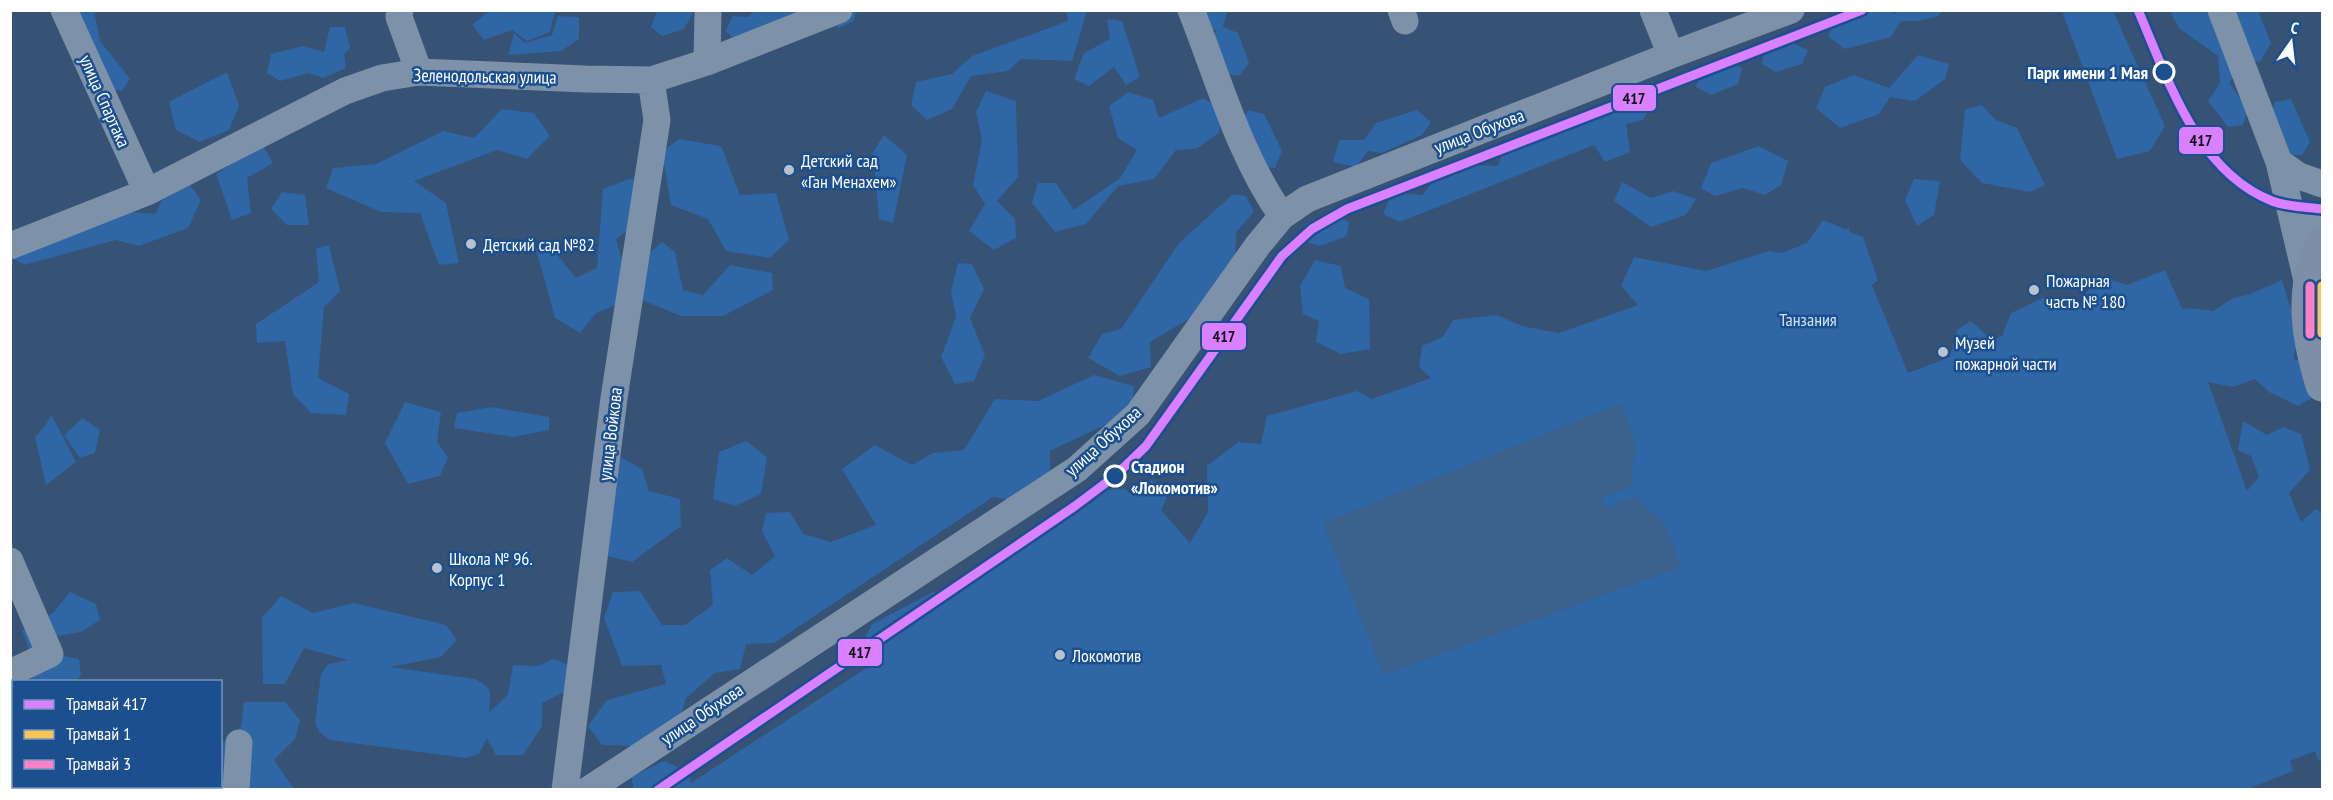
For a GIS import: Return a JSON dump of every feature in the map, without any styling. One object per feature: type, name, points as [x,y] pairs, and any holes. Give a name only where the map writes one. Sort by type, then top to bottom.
[{"type":"main road","points":[[2322,244],[2309,289],[2308,320],[2312,350],[2322,385]]},
{"type":"street","name":"улица Спартака","points":[[64,10],[147,192]]},
{"type":"street","points":[[400,10],[399,17],[419,72]]},
{"type":"street","points":[[707,62],[708,10]]},
{"type":"street","name":"Зеленодольская улица","points":[[10,246],[147,192],[345,91],[382,78],[419,72],[651,80],[707,62],[840,10]]},
{"type":"street","points":[[1191,10],[1225,101],[1263,189],[1282,216]]},
{"type":"street","points":[[1653,10],[1671,55]]},
{"type":"street","name":"улица Обухова","points":[[588,789],[1077,469],[1138,414],[1258,244],[1282,216],[1307,199],[1791,10]]},
{"type":"street","points":[[2221,10],[2280,162],[2309,289]]},
{"type":"street","name":"улица Войкова","points":[[565,789],[614,398],[657,120],[651,80]]},
{"type":"street","points":[[2280,162],[2320,189]]},
{"type":"street","points":[[2292,217],[2322,223]]},
{"type":"street","points":[[10,561],[50,654],[12,676]]},
{"type":"street","points":[[236,789],[239,743]]},
{"type":"green space","points":[[657,10],[694,11],[684,29],[662,36],[651,27]]},
{"type":"green space","points":[[1859,10],[1888,11],[1895,14],[1896,11],[1942,11],[1939,16],[1919,21],[1901,21],[1891,37],[1845,49],[1828,36],[1836,20]]},
{"type":"green space","points":[[73,11],[94,11],[100,41],[130,79],[122,91],[106,88]]},
{"type":"green space","points":[[489,11],[555,11],[550,32],[527,41],[512,30],[484,40],[472,25]]},
{"type":"green space","points":[[755,11],[856,11],[854,21],[839,28],[819,17],[733,39],[726,31],[732,16],[748,17]]},
{"type":"green space","points":[[1066,11],[1087,11],[1072,61],[1021,59],[1008,71],[971,76],[952,109],[927,120],[911,105],[916,82],[952,74],[972,56],[1068,21]]},
{"type":"green space","points":[[1197,11],[1227,11],[1223,27],[1238,33],[1249,63],[1239,76],[1222,73],[1211,45],[1216,30],[1201,27]]},
{"type":"green space","points":[[2062,11],[2113,11],[2165,126],[2150,151],[2117,159]]},
{"type":"green space","points":[[2170,11],[2258,11],[2271,43],[2260,62],[2245,60],[2229,83],[2248,109],[2243,125],[2228,127],[2208,101],[2220,83],[2218,56],[2179,28]]},
{"type":"green space","points":[[558,16],[579,17],[579,39],[561,51],[508,55],[514,33],[525,43],[552,35]]},
{"type":"green space","points":[[1107,19],[1122,21],[1140,77],[1126,85],[1114,67],[1089,86],[1074,79],[1084,53],[1110,39]]},
{"type":"green space","points":[[330,27],[345,27],[350,48],[344,54],[346,68],[323,78],[309,73],[280,81],[267,73],[271,54],[303,46],[324,52]]},
{"type":"green space","points":[[1784,39],[1808,50],[1802,64],[1776,72],[1762,64],[1765,47]]},
{"type":"green space","points":[[1918,55],[1949,64],[1945,79],[1915,101],[1890,97],[1879,114],[1840,128],[1816,108],[1825,87],[1854,75],[1889,88]]},
{"type":"green space","points":[[1723,58],[1742,68],[1738,84],[1711,95],[1696,87],[1703,66]]},
{"type":"green space","points":[[227,72],[239,106],[229,130],[200,142],[176,130],[169,102]]},
{"type":"green space","points":[[986,91],[1016,101],[1018,177],[997,201],[1015,219],[1016,238],[994,250],[969,231],[985,204],[973,185],[982,140],[976,112]]},
{"type":"green space","points":[[1128,92],[1153,100],[1159,118],[1203,98],[1223,110],[1219,133],[1196,149],[1176,150],[1154,179],[1118,186],[1086,224],[1055,232],[1032,203],[1038,183],[1056,183],[1074,210],[1120,178],[1137,150],[1118,138],[1109,106]]},
{"type":"green space","points":[[1635,93],[1653,103],[1643,120],[1626,124],[1630,152],[1605,162],[1594,145],[1400,222],[1383,214],[1392,193],[1422,195],[1436,178],[1470,165],[1498,166],[1506,144]]},
{"type":"green space","points":[[2291,99],[2310,142],[2302,155],[2284,156],[2270,124],[2274,102]]},
{"type":"green space","points":[[1982,105],[1996,120],[2017,128],[2045,185],[2030,192],[1982,183],[1960,160],[1965,109]]},
{"type":"green space","points":[[502,109],[534,113],[550,136],[527,159],[497,150],[414,181],[446,203],[459,263],[439,265],[420,213],[381,212],[326,188],[333,168],[376,164],[443,131],[474,138]]},
{"type":"green space","points":[[1248,110],[1264,114],[1282,151],[1275,168],[1257,167],[1240,124]]},
{"type":"green space","points":[[1417,110],[1431,122],[1422,135],[1382,153],[1368,151],[1356,167],[1333,162],[1339,140],[1364,140],[1376,123]]},
{"type":"green space","points":[[884,135],[907,155],[893,223],[879,219],[873,152]]},
{"type":"green space","points":[[679,139],[721,146],[740,195],[776,193],[789,240],[770,258],[726,251],[708,219],[671,205],[662,152]]},
{"type":"green space","points":[[262,144],[273,163],[247,178],[251,213],[232,220],[216,174]]},
{"type":"green space","points":[[1759,146],[1788,161],[1781,185],[1765,195],[1743,188],[1715,196],[1701,188],[1711,163]]},
{"type":"green space","points":[[632,178],[645,195],[639,223],[616,239],[626,274],[620,303],[595,314],[580,333],[555,318],[536,249],[547,242],[576,278],[597,268],[603,189]]},
{"type":"green space","points":[[1914,179],[1940,181],[1934,215],[1917,226],[1905,200]]},
{"type":"green space","points":[[1622,182],[1651,198],[1673,191],[1696,199],[1686,215],[1651,227],[1614,201]]},
{"type":"green space","points":[[190,185],[201,200],[188,228],[139,246],[116,240],[24,265],[12,258],[120,211],[155,214],[169,188]]},
{"type":"green space","points":[[282,192],[305,195],[309,225],[287,225],[271,209]]},
{"type":"green space","points":[[1233,194],[1246,196],[1254,212],[1236,232],[1235,267],[1207,308],[1150,342],[1151,367],[1120,376],[1088,358],[1102,334],[1121,329],[1179,243]]},
{"type":"green space","points":[[1329,214],[1349,222],[1347,236],[1320,246],[1303,241],[1305,224]]},
{"type":"green space","name":"Танзания","points":[[1823,220],[1845,229],[1849,228],[1850,232],[1863,237],[1878,280],[1872,285],[1908,373],[1950,357],[1957,330],[1971,321],[1992,340],[2002,336],[2011,313],[2045,297],[2075,306],[2079,304],[2098,276],[2127,285],[2165,270],[2182,309],[2213,311],[2233,298],[2250,294],[2282,280],[2299,335],[2293,359],[2316,364],[2322,392],[2298,406],[2269,392],[2255,379],[2233,387],[2208,382],[2247,491],[2259,477],[2251,456],[2238,450],[2243,421],[2267,435],[2283,427],[2301,434],[2310,470],[2289,493],[2301,522],[2316,509],[2322,513],[2322,763],[2315,751],[2290,761],[2293,771],[2248,789],[614,790],[634,789],[631,777],[664,761],[689,772],[691,783],[880,659],[864,640],[872,624],[933,592],[960,592],[964,574],[1040,531],[1053,529],[1064,509],[1091,503],[1104,490],[1125,489],[1131,494],[1152,480],[1167,498],[1161,510],[1190,543],[1208,512],[1207,466],[1238,442],[1261,444],[1267,416],[1357,391],[1372,399],[1431,378],[1419,367],[1422,346],[1443,337],[1453,320],[1497,315],[1522,326],[1559,333],[1638,305],[1621,286],[1634,257],[1706,271],[1769,251],[1782,253],[1807,243]]},
{"type":"green space","points":[[662,242],[675,252],[683,290],[703,295],[730,265],[772,273],[773,290],[723,316],[681,316],[642,300],[646,256]]},
{"type":"green space","points":[[329,245],[340,291],[324,307],[318,378],[349,394],[346,415],[311,413],[293,394],[285,341],[257,343],[256,324],[319,282],[316,249]]},
{"type":"green space","points":[[1315,260],[1341,266],[1345,288],[1369,299],[1370,349],[1341,354],[1316,342],[1319,321],[1303,314],[1300,286]]},
{"type":"green space","points":[[958,263],[972,264],[984,289],[970,318],[985,355],[974,381],[955,384],[941,357],[956,317],[951,291]]},
{"type":"green space","points":[[1094,375],[1134,386],[1132,412],[1050,451],[1050,481],[1019,502],[993,497],[774,643],[746,644],[740,669],[715,673],[686,698],[678,726],[645,746],[602,745],[588,726],[607,700],[666,684],[661,665],[622,666],[604,618],[613,592],[640,591],[662,625],[685,625],[713,605],[710,570],[727,558],[752,575],[775,556],[762,531],[766,513],[790,512],[803,534],[831,542],[876,525],[842,469],[875,445],[912,465],[933,453],[964,450],[995,399],[1038,401]]},
{"type":"green space","points":[[405,402],[441,412],[437,442],[448,457],[440,476],[408,484],[385,443]]},
{"type":"green space","points":[[491,407],[549,417],[549,430],[513,437],[454,428],[457,413]]},
{"type":"green space","points":[[51,414],[76,462],[46,485],[35,437],[47,423]]},
{"type":"green space","points":[[82,418],[100,430],[95,453],[80,458],[64,435]]},
{"type":"green space","points":[[746,441],[767,457],[761,494],[735,506],[713,499],[719,452]]},
{"type":"green space","points":[[617,455],[642,469],[649,491],[680,499],[681,526],[632,562],[603,555]]},
{"type":"green space","points":[[70,592],[96,604],[100,620],[81,632],[50,637],[54,654],[79,659],[81,675],[76,680],[31,680],[37,671],[22,630],[53,613]]},
{"type":"green space","points":[[281,596],[313,613],[354,603],[446,625],[457,640],[441,657],[390,667],[475,679],[486,686],[490,692],[489,713],[508,694],[513,665],[538,666],[553,659],[571,666],[566,691],[542,703],[542,726],[523,755],[496,755],[487,738],[479,754],[466,758],[330,740],[320,733],[315,723],[321,674],[328,664],[348,660],[304,648],[285,684],[263,684],[262,618]]},
{"type":"green space","points":[[244,702],[285,702],[300,720],[295,739],[274,760],[294,789],[191,790],[191,788],[222,788],[222,743],[241,727]]},
{"type":"shaded area","points":[[1622,403],[1636,447],[1631,472],[1633,486],[1602,498],[1606,507],[1637,496],[1649,511],[1665,524],[1681,567],[1383,675],[1323,523]]},
{"type":"tram line","name":"417","points":[[658,790],[1075,506],[1115,476],[1146,446],[1282,256],[1312,229],[1347,209],[1862,10]]},
{"type":"tram line","name":"417","points":[[2138,10],[2161,65],[2188,120],[2224,169],[2246,187],[2272,201],[2290,206],[2322,209]]},
{"type":"tram line","name":"3","points":[[2310,286],[2310,334]]},
{"type":"tram line","name":"1","points":[[2322,286],[2322,333]]},
{"type":"place","name":"Парк имени 1 Мая","points":[[2164,72]]},
{"type":"place","name":"Детский сад «Ган Менахем»","points":[[789,170]]},
{"type":"place","name":"Детский сад №82","points":[[471,244]]},
{"type":"place","name":"Пожарная часть № 180","points":[[2034,290]]},
{"type":"place","name":"Музей пожарной части","points":[[1943,352]]},
{"type":"place","name":"Стадион «Локомотив»","points":[[1115,476]]},
{"type":"place","name":"Школа № 96. Корпус 1","points":[[437,568]]},
{"type":"place","name":"Локомотив","points":[[1060,655]]}]
